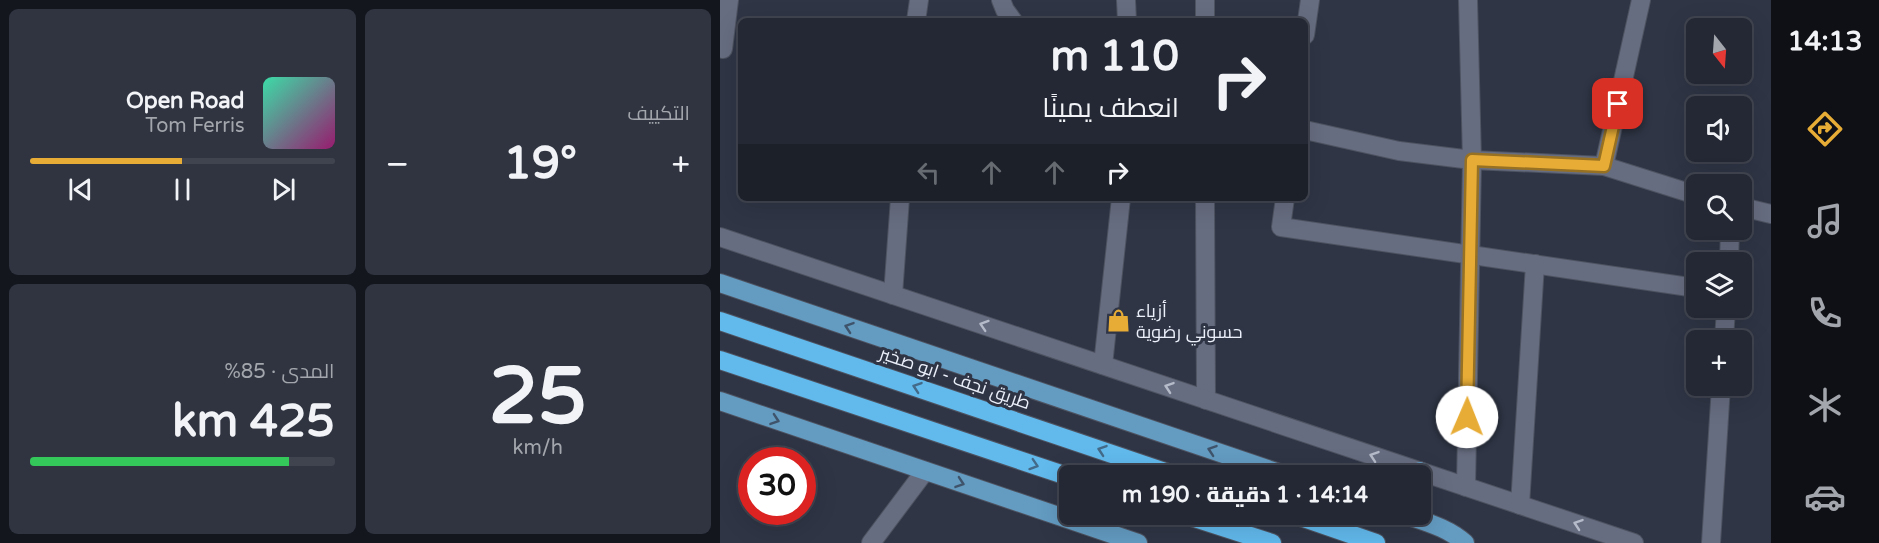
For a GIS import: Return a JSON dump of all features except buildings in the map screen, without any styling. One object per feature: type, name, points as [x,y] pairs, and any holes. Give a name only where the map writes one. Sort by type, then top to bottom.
[{"type":"highway","name":"طريق نجف - ابو صخير","points":[[720,321],[1145,465]]},
{"type":"highway","points":[[720,360],[1059,473]]},
{"type":"highway","points":[[1216,525],[1272,543]]},
{"type":"highway","points":[[1324,525],[1376,543]]},
{"type":"main road","points":[[720,283],[1256,465]]},
{"type":"main road","points":[[720,401],[1138,543]]},
{"type":"main road","points":[[1431,524],[1453,533],[1465,543]]},
{"type":"street","points":[[729,0],[721,48],[738,51]]},
{"type":"street","points":[[916,18],[919,0]]},
{"type":"street","points":[[1001,0],[1010,18]]},
{"type":"street","points":[[1126,0],[1127,18]]},
{"type":"street","points":[[1205,0],[1205,18]]},
{"type":"street","points":[[1307,18],[1310,0]]},
{"type":"street","points":[[1466,487],[1472,160],[1468,0]]},
{"type":"street","points":[[1604,166],[1641,0]]},
{"type":"street","points":[[1308,131],[1399,151],[1472,160],[1604,166],[1686,192]]},
{"type":"street","points":[[893,295],[900,201]]},
{"type":"street","points":[[1103,365],[1121,201]]},
{"type":"street","points":[[1205,201],[1206,400]]},
{"type":"street","points":[[1285,201],[1281,227],[1686,287]]},
{"type":"street","points":[[1752,209],[1771,214]]},
{"type":"street","points":[[720,237],[1397,465]]},
{"type":"street","points":[[1520,505],[1535,264]]},
{"type":"street","points":[[1711,543],[1720,396]]},
{"type":"street","points":[[871,543],[925,471]]},
{"type":"street","points":[[1431,476],[1634,543]]},
{"type":"place","name":"أزياء حسوني رضوية","points":[[1118,321]]},
{"type":"route","points":[[1467,417],[1472,160],[1604,166],[1618,104]]}]
